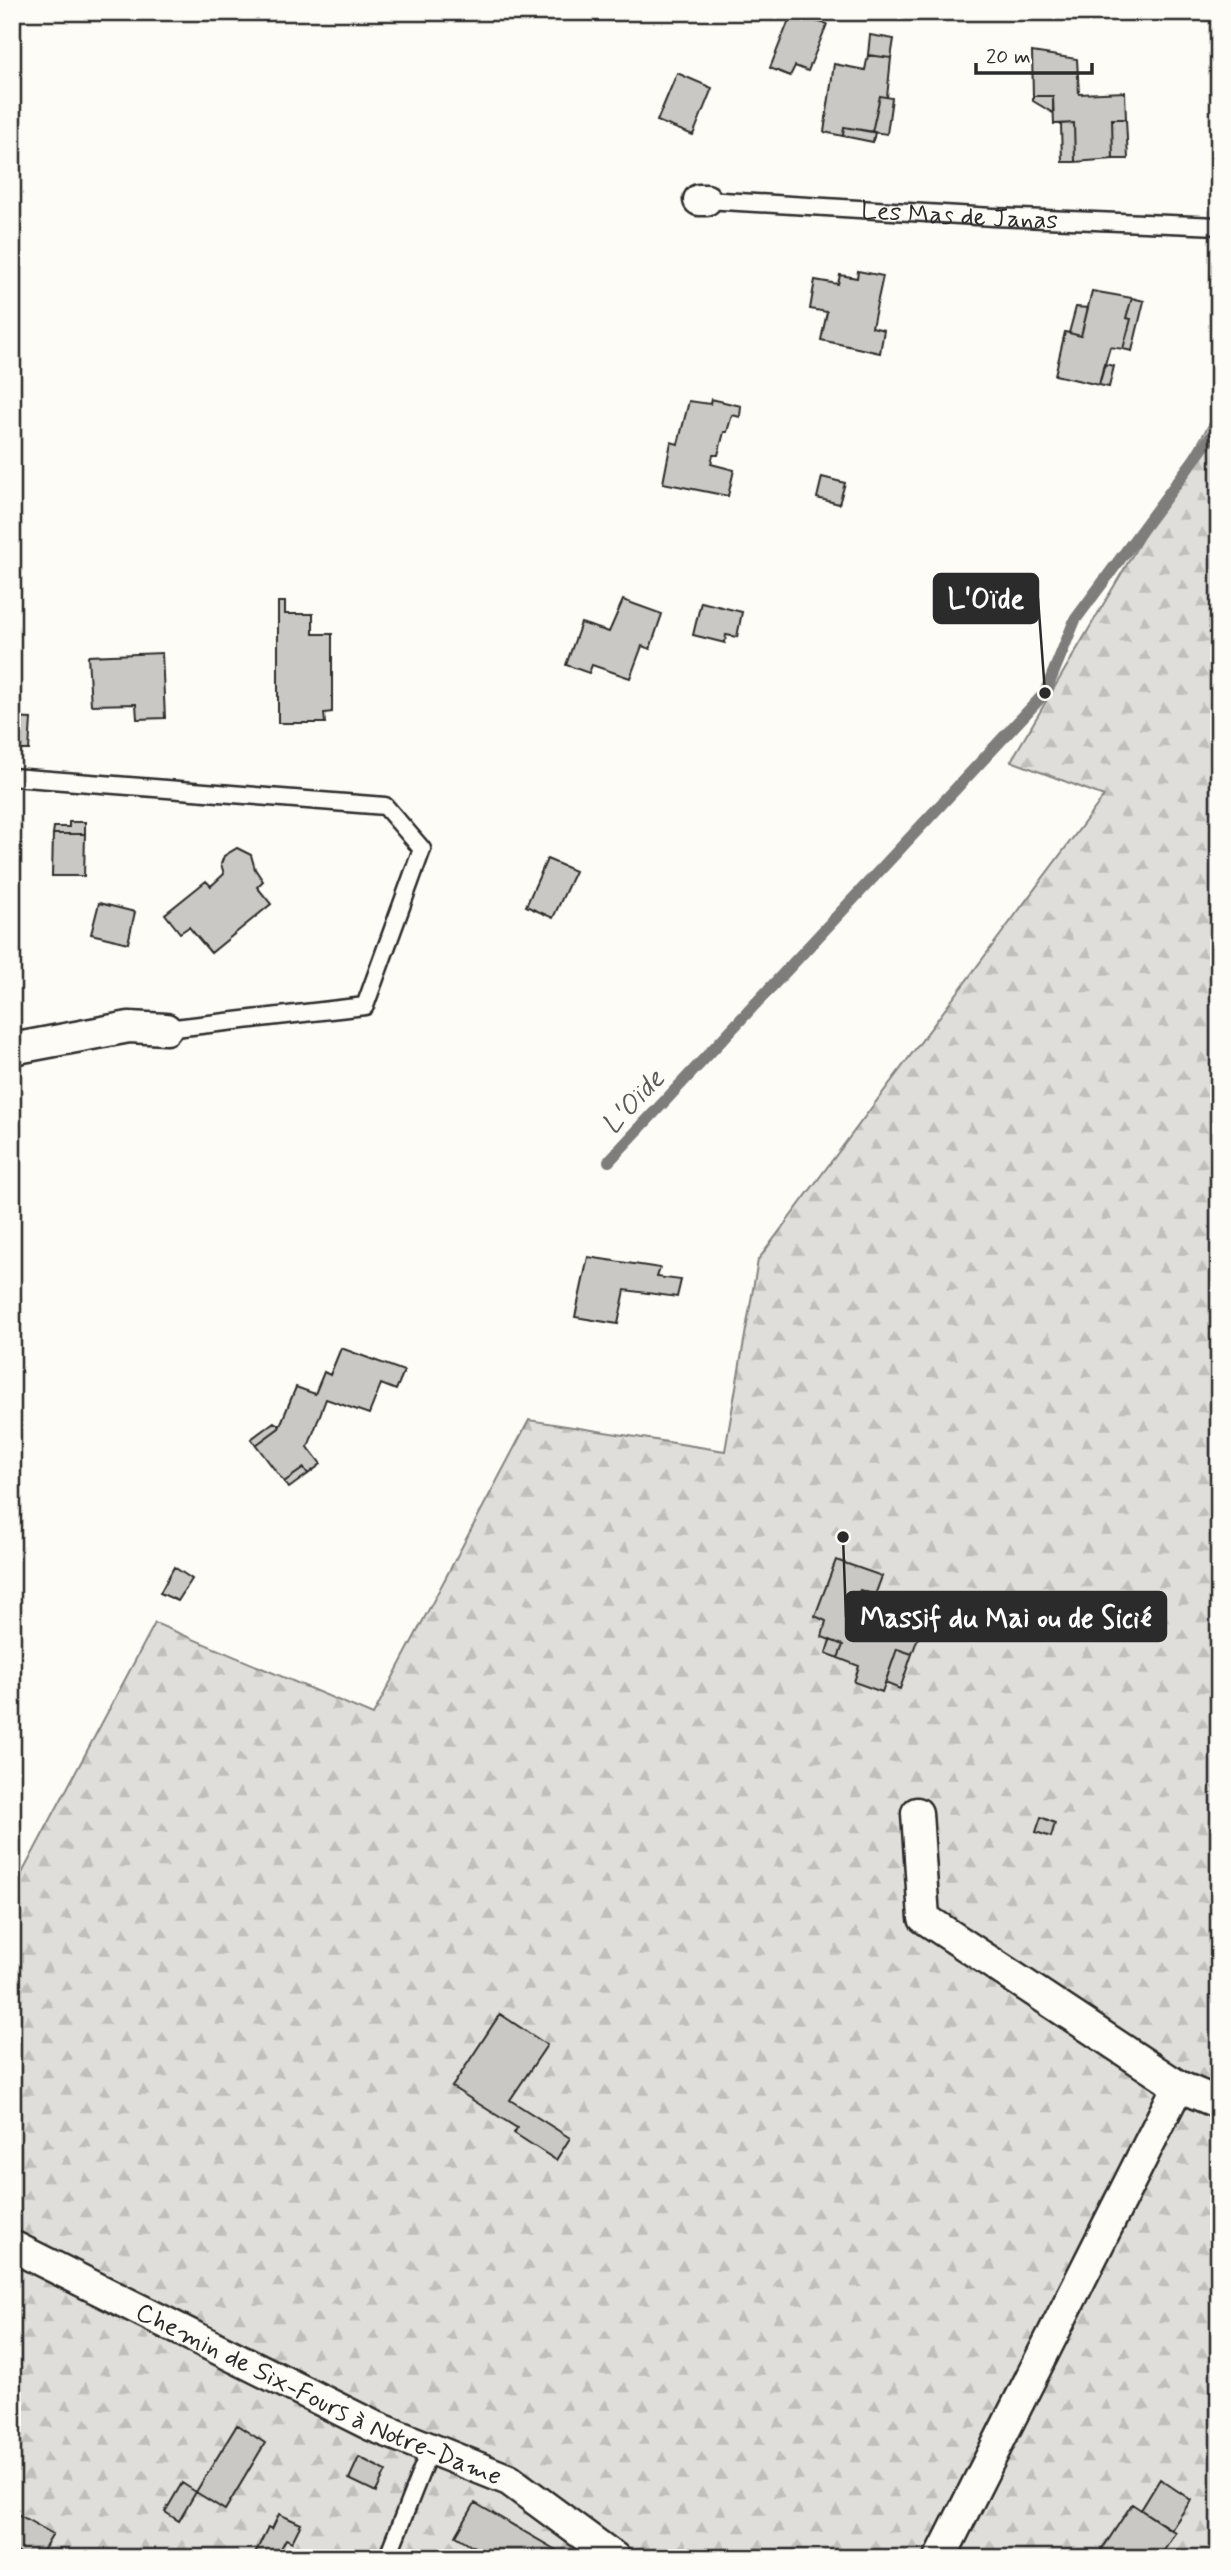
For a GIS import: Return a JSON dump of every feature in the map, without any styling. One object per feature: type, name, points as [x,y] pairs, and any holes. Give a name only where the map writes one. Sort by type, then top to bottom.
[{"type":"street","points":[[12,1049],[129,1027],[166,1029]]},
{"type":"street","points":[[917,1813],[924,1918],[1178,2086],[1219,2103]]},
{"type":"street","points":[[940,2558],[1178,2086]]},
{"type":"street","name":"Chemin de Six-Fours à Notre-Dame","points":[[12,2246],[371,2425],[509,2480],[615,2558]]},
{"type":"lane","name":"Les Mas de Janas","points":[[702,200],[993,217],[1219,226]]},
{"type":"lane","points":[[12,777],[385,806],[422,849],[365,1006],[166,1029]]},
{"type":"lane","points":[[387,2558],[430,2449]]},
{"type":"green space","points":[[1219,408],[1219,2558],[12,2558],[12,1892],[155,1623],[373,1715],[529,1420],[725,1451],[758,1260],[1104,796],[1011,761]]},
{"type":"building","points":[[791,15],[827,24],[808,71],[795,66],[790,76],[770,68]]},
{"type":"building","points":[[870,35],[894,39],[891,58],[868,55]]},
{"type":"building","points":[[1032,52],[1077,59],[1079,94],[1125,92],[1126,119],[1112,119],[1113,159],[1075,162],[1074,123],[1054,124],[1053,96],[1033,96]]},
{"type":"building","points":[[868,55],[891,58],[887,97],[880,96],[872,132],[844,127],[843,136],[824,132],[834,64],[865,70]]},
{"type":"building","points":[[677,73],[712,88],[693,135],[657,121]]},
{"type":"building","points":[[880,96],[892,98],[887,134],[872,132]]},
{"type":"building","points":[[1033,96],[1053,96],[1053,113],[1033,101]]},
{"type":"building","points":[[1112,119],[1126,119],[1128,159],[1113,159]]},
{"type":"building","points":[[1074,123],[1075,162],[1062,162],[1061,124]]},
{"type":"building","points":[[844,127],[875,132],[873,142],[843,136]]},
{"type":"building","points":[[858,271],[883,276],[872,327],[884,330],[880,353],[821,340],[827,312],[810,309],[815,280],[838,284],[840,275],[857,278]]},
{"type":"building","points":[[1092,291],[1132,298],[1126,318],[1131,319],[1123,349],[1110,347],[1099,385],[1055,375],[1065,332],[1081,336]]},
{"type":"building","points":[[1132,298],[1144,301],[1132,351],[1123,349],[1131,319],[1126,318]]},
{"type":"building","points":[[1076,307],[1088,308],[1081,336],[1069,333]]},
{"type":"building","points":[[1104,364],[1114,366],[1109,387],[1099,385]]},
{"type":"building","points":[[711,399],[741,406],[740,417],[732,415],[718,455],[713,455],[711,464],[734,470],[728,496],[663,483],[671,442],[678,444],[689,401],[710,404]]},
{"type":"building","points":[[822,477],[845,483],[839,504],[817,498]]},
{"type":"building","points":[[623,600],[662,614],[650,649],[642,646],[630,678],[592,665],[589,673],[566,665],[581,623],[609,632]]},
{"type":"building","points":[[278,602],[285,602],[285,614],[313,614],[313,634],[332,634],[332,712],[324,713],[325,723],[278,723]]},
{"type":"building","points":[[701,602],[742,612],[737,637],[726,635],[725,643],[693,635]]},
{"type":"building","points":[[162,653],[165,718],[137,719],[136,704],[91,705],[88,656]]},
{"type":"building","points":[[12,718],[31,719],[29,750],[12,750]]},
{"type":"building","points":[[69,822],[85,822],[85,834],[53,834],[54,827],[69,827]]},
{"type":"building","points":[[53,834],[85,834],[84,876],[52,876]]},
{"type":"building","points":[[237,848],[251,855],[255,869],[263,881],[257,887],[271,904],[211,953],[189,927],[180,933],[165,914],[206,881],[211,886],[224,874],[221,864],[224,856]]},
{"type":"building","points":[[547,859],[575,871],[553,918],[526,906]]},
{"type":"building","points":[[99,903],[135,912],[128,943],[91,934]]},
{"type":"building","points":[[588,1257],[660,1268],[657,1277],[681,1280],[677,1297],[625,1290],[618,1324],[575,1317]]},
{"type":"building","points":[[341,1348],[404,1371],[396,1390],[381,1384],[369,1414],[326,1399],[308,1447],[321,1464],[308,1474],[304,1468],[284,1482],[256,1445],[279,1428],[296,1387],[315,1394],[324,1372],[330,1375]]},
{"type":"building","points":[[274,1422],[279,1428],[256,1445],[251,1439]]},
{"type":"building","points":[[304,1468],[308,1474],[289,1488],[284,1482]]},
{"type":"building","points":[[836,1560],[882,1576],[875,1595],[860,1590],[848,1622],[872,1630],[885,1596],[928,1610],[912,1654],[897,1649],[882,1692],[854,1682],[859,1666],[838,1658],[843,1645],[822,1637],[826,1621],[815,1616]]},
{"type":"building","points":[[174,1567],[192,1579],[178,1601],[160,1593]]},
{"type":"building","points":[[830,1640],[843,1645],[838,1658],[826,1653]]},
{"type":"building","points":[[897,1649],[912,1654],[900,1689],[885,1683]]},
{"type":"building","points":[[1041,1817],[1055,1823],[1051,1837],[1036,1832]]},
{"type":"building","points":[[500,2014],[547,2045],[510,2100],[570,2138],[556,2160],[514,2133],[517,2128],[452,2087]]},
{"type":"building","points":[[237,2425],[265,2443],[225,2510],[196,2492]]},
{"type":"building","points":[[359,2457],[386,2471],[376,2492],[349,2479]]},
{"type":"building","points":[[1160,2479],[1191,2500],[1171,2530],[1141,2510]]},
{"type":"building","points":[[182,2483],[196,2492],[179,2521],[165,2512]]},
{"type":"building","points":[[475,2503],[556,2550],[552,2557],[554,2558],[493,2558],[456,2536]]},
{"type":"building","points":[[1132,2504],[1175,2532],[1159,2558],[1113,2558],[1101,2551]]},
{"type":"building","points":[[12,2511],[53,2534],[39,2558],[27,2558],[12,2549]]},
{"type":"building","points":[[279,2514],[301,2524],[292,2542],[286,2539],[276,2558],[253,2558],[268,2527],[272,2529]]},
{"type":"waterway","name":"L'Oïde","points":[[609,1161],[1045,693],[1075,620],[1219,426]]},
{"type":"place","name":"L'Oïde","points":[[1045,693]]},
{"type":"place","name":"Massif du Mai ou de Sicié","points":[[843,1537]]}]
